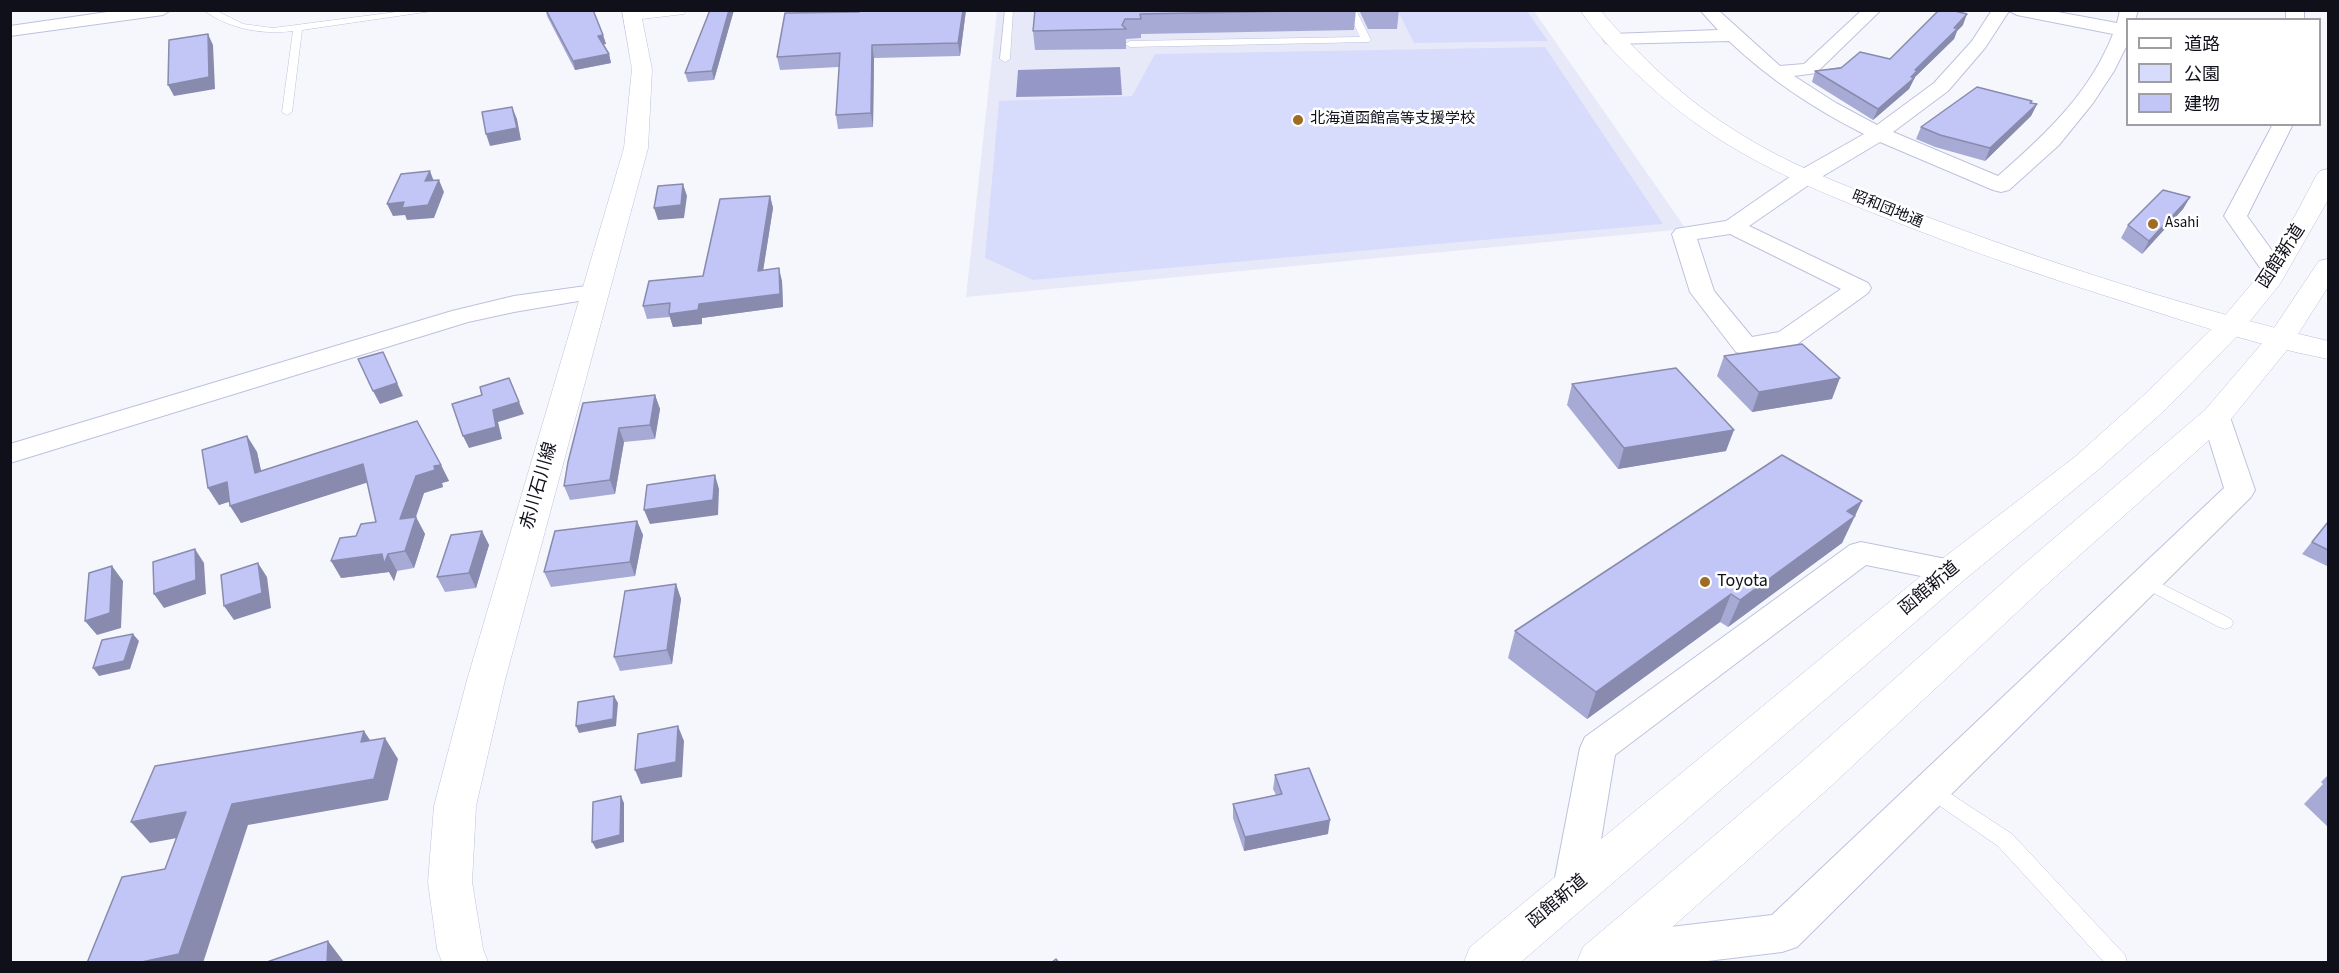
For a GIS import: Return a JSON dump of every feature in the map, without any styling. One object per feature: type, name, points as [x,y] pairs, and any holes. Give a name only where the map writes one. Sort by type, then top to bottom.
[{"type":"main road","points":[[631,12],[677,10]]},
{"type":"main road","name":"昭和団地通","points":[[1589,10],[1612,39],[1638,65],[1730,138],[1806,177],[1935,229],[2073,278],[2232,325],[2328,350]]},
{"type":"main road","name":"赤川石川線","points":[[465,963],[460,948],[450,882],[455,806],[486,680],[593,292],[636,148],[642,69],[631,12]]},
{"type":"main road","name":"函館新道","points":[[1487,963],[1951,571],[2087,464],[2155,402],[2232,325],[2266,284],[2309,214],[2328,176]]},
{"type":"main road","points":[[1606,958],[1815,775],[2031,578],[2216,417],[2282,339],[2328,270]]},
{"type":"street","points":[[10,31],[163,10]]},
{"type":"street","points":[[1708,10],[1776,72],[1821,102],[1878,134],[2001,185],[2065,126],[2098,78],[2126,31],[2017,10]]},
{"type":"street","points":[[1776,72],[1809,69],[1873,10]]},
{"type":"street","points":[[1733,227],[1859,288],[1787,339],[1745,346],[1702,292],[1684,234],[1733,227],[1806,177],[1878,134],[1941,87],[1979,44],[2001,10]]},
{"type":"street","points":[[1612,39],[1733,35]]},
{"type":"street","points":[[2274,270],[2235,216],[2282,126]]},
{"type":"street","points":[[10,454],[435,323],[514,304],[593,292]]},
{"type":"street","points":[[1606,958],[1782,933],[2240,490],[2216,417]]},
{"type":"street","points":[[1574,888],[1598,748],[1862,553],[1951,571]]},
{"type":"lane","points":[[207,10],[241,26],[258,30],[298,30],[435,10]]},
{"type":"lane","points":[[1005,59],[1009,10]]},
{"type":"lane","points":[[1130,44],[1366,40],[1351,10]]},
{"type":"lane","points":[[287,112],[298,30]]},
{"type":"lane","points":[[2146,582],[2225,623]]},
{"type":"lane","points":[[1931,789],[2005,840],[2116,963]]},
{"type":"shaded area","name":"北海道函館高等支援学校","points":[[997,11],[1534,11],[1686,229],[966,297]]},
{"type":"shaded area","points":[[1120,67],[1122,95],[1016,97],[1018,70]]},
{"type":"green space","points":[[1398,11],[1527,11],[1548,41],[1414,43]]},
{"type":"green space","name":"北海道函館高等支援学校","points":[[1545,47],[1663,224],[1033,280],[985,258],[999,101],[1132,96],[1155,54]]},
{"type":"building","points":[[546,10],[593,10],[603,35],[598,36],[609,54],[573,61]]},
{"type":"building","points":[[710,10],[729,10],[712,71],[685,73]]},
{"type":"building","points":[[859,10],[963,10],[958,43],[872,45],[871,113],[836,115],[840,53],[777,57],[785,13],[859,12]]},
{"type":"building","points":[[1035,10],[1350,10],[1140,14],[1141,19],[1125,19],[1122,25],[1126,29],[1033,31]]},
{"type":"building","points":[[1939,10],[1967,14],[1954,28],[1958,28],[1915,70],[1917,71],[1911,77],[1914,78],[1878,109],[1815,71],[1841,68],[1860,52],[1890,59]]},
{"type":"building","points":[[208,34],[209,77],[168,85],[169,40]]},
{"type":"building","points":[[1977,87],[2037,104],[1990,148],[1940,135],[1921,127]]},
{"type":"building","points":[[512,107],[517,128],[486,134],[482,112]]},
{"type":"building","points":[[430,171],[425,181],[439,180],[428,205],[402,208],[404,202],[387,204],[401,174]]},
{"type":"building","points":[[683,184],[681,205],[654,208],[658,186]]},
{"type":"building","points":[[2163,190],[2190,197],[2149,241],[2128,225]]},
{"type":"building","points":[[770,196],[758,271],[779,268],[780,294],[699,304],[698,310],[669,314],[670,303],[643,306],[649,281],[703,276],[720,199]]},
{"type":"building","points":[[1802,344],[1840,378],[1759,392],[1724,356]]},
{"type":"building","points":[[383,352],[397,383],[373,391],[358,359]]},
{"type":"building","points":[[1676,368],[1734,430],[1624,448],[1572,384]]},
{"type":"building","points":[[509,378],[519,402],[493,410],[496,427],[463,436],[452,404],[482,395],[480,387]]},
{"type":"building","points":[[655,395],[650,425],[619,428],[610,480],[564,486],[583,403]]},
{"type":"building","points":[[417,421],[441,465],[434,466],[435,470],[416,476],[400,519],[416,517],[405,551],[388,554],[384,564],[382,554],[331,561],[340,538],[356,536],[361,524],[376,522],[363,464],[230,506],[227,482],[208,488],[202,450],[247,436],[255,473]]},
{"type":"building","name":"Toyota","points":[[1782,455],[1862,501],[1847,511],[1855,516],[1740,600],[1731,594],[1596,692],[1515,631]]},
{"type":"building","points":[[715,475],[713,500],[644,510],[647,485]]},
{"type":"building","points":[[637,521],[630,562],[544,572],[555,531]]},
{"type":"building","points":[[2328,522],[2328,550],[2312,542]]},
{"type":"building","points":[[482,531],[469,573],[437,577],[451,535]]},
{"type":"building","points":[[195,549],[196,580],[154,594],[153,562]]},
{"type":"building","points":[[258,563],[262,593],[224,606],[221,575]]},
{"type":"building","points":[[112,566],[110,613],[85,621],[89,573]]},
{"type":"building","points":[[676,584],[667,650],[614,657],[625,591]]},
{"type":"building","points":[[133,634],[124,661],[93,668],[102,640]]},
{"type":"building","points":[[614,696],[613,719],[576,726],[578,702]]},
{"type":"building","points":[[678,726],[676,762],[635,770],[638,734]]},
{"type":"building","points":[[364,731],[361,742],[385,738],[374,779],[232,804],[179,954],[137,963],[87,963],[122,877],[165,869],[186,812],[131,822],[155,766]]},
{"type":"building","points":[[1309,768],[1330,820],[1245,837],[1233,804],[1282,794],[1275,775]]},
{"type":"building","points":[[621,796],[620,835],[592,842],[593,802]]},
{"type":"building","points":[[328,941],[327,963],[264,963]]},
{"type":"place","name":"北海道函館高等支援学校","points":[[1298,120]]},
{"type":"place","name":"Asahi","points":[[2153,224]]},
{"type":"place","name":"Toyota","points":[[1705,582]]}]
